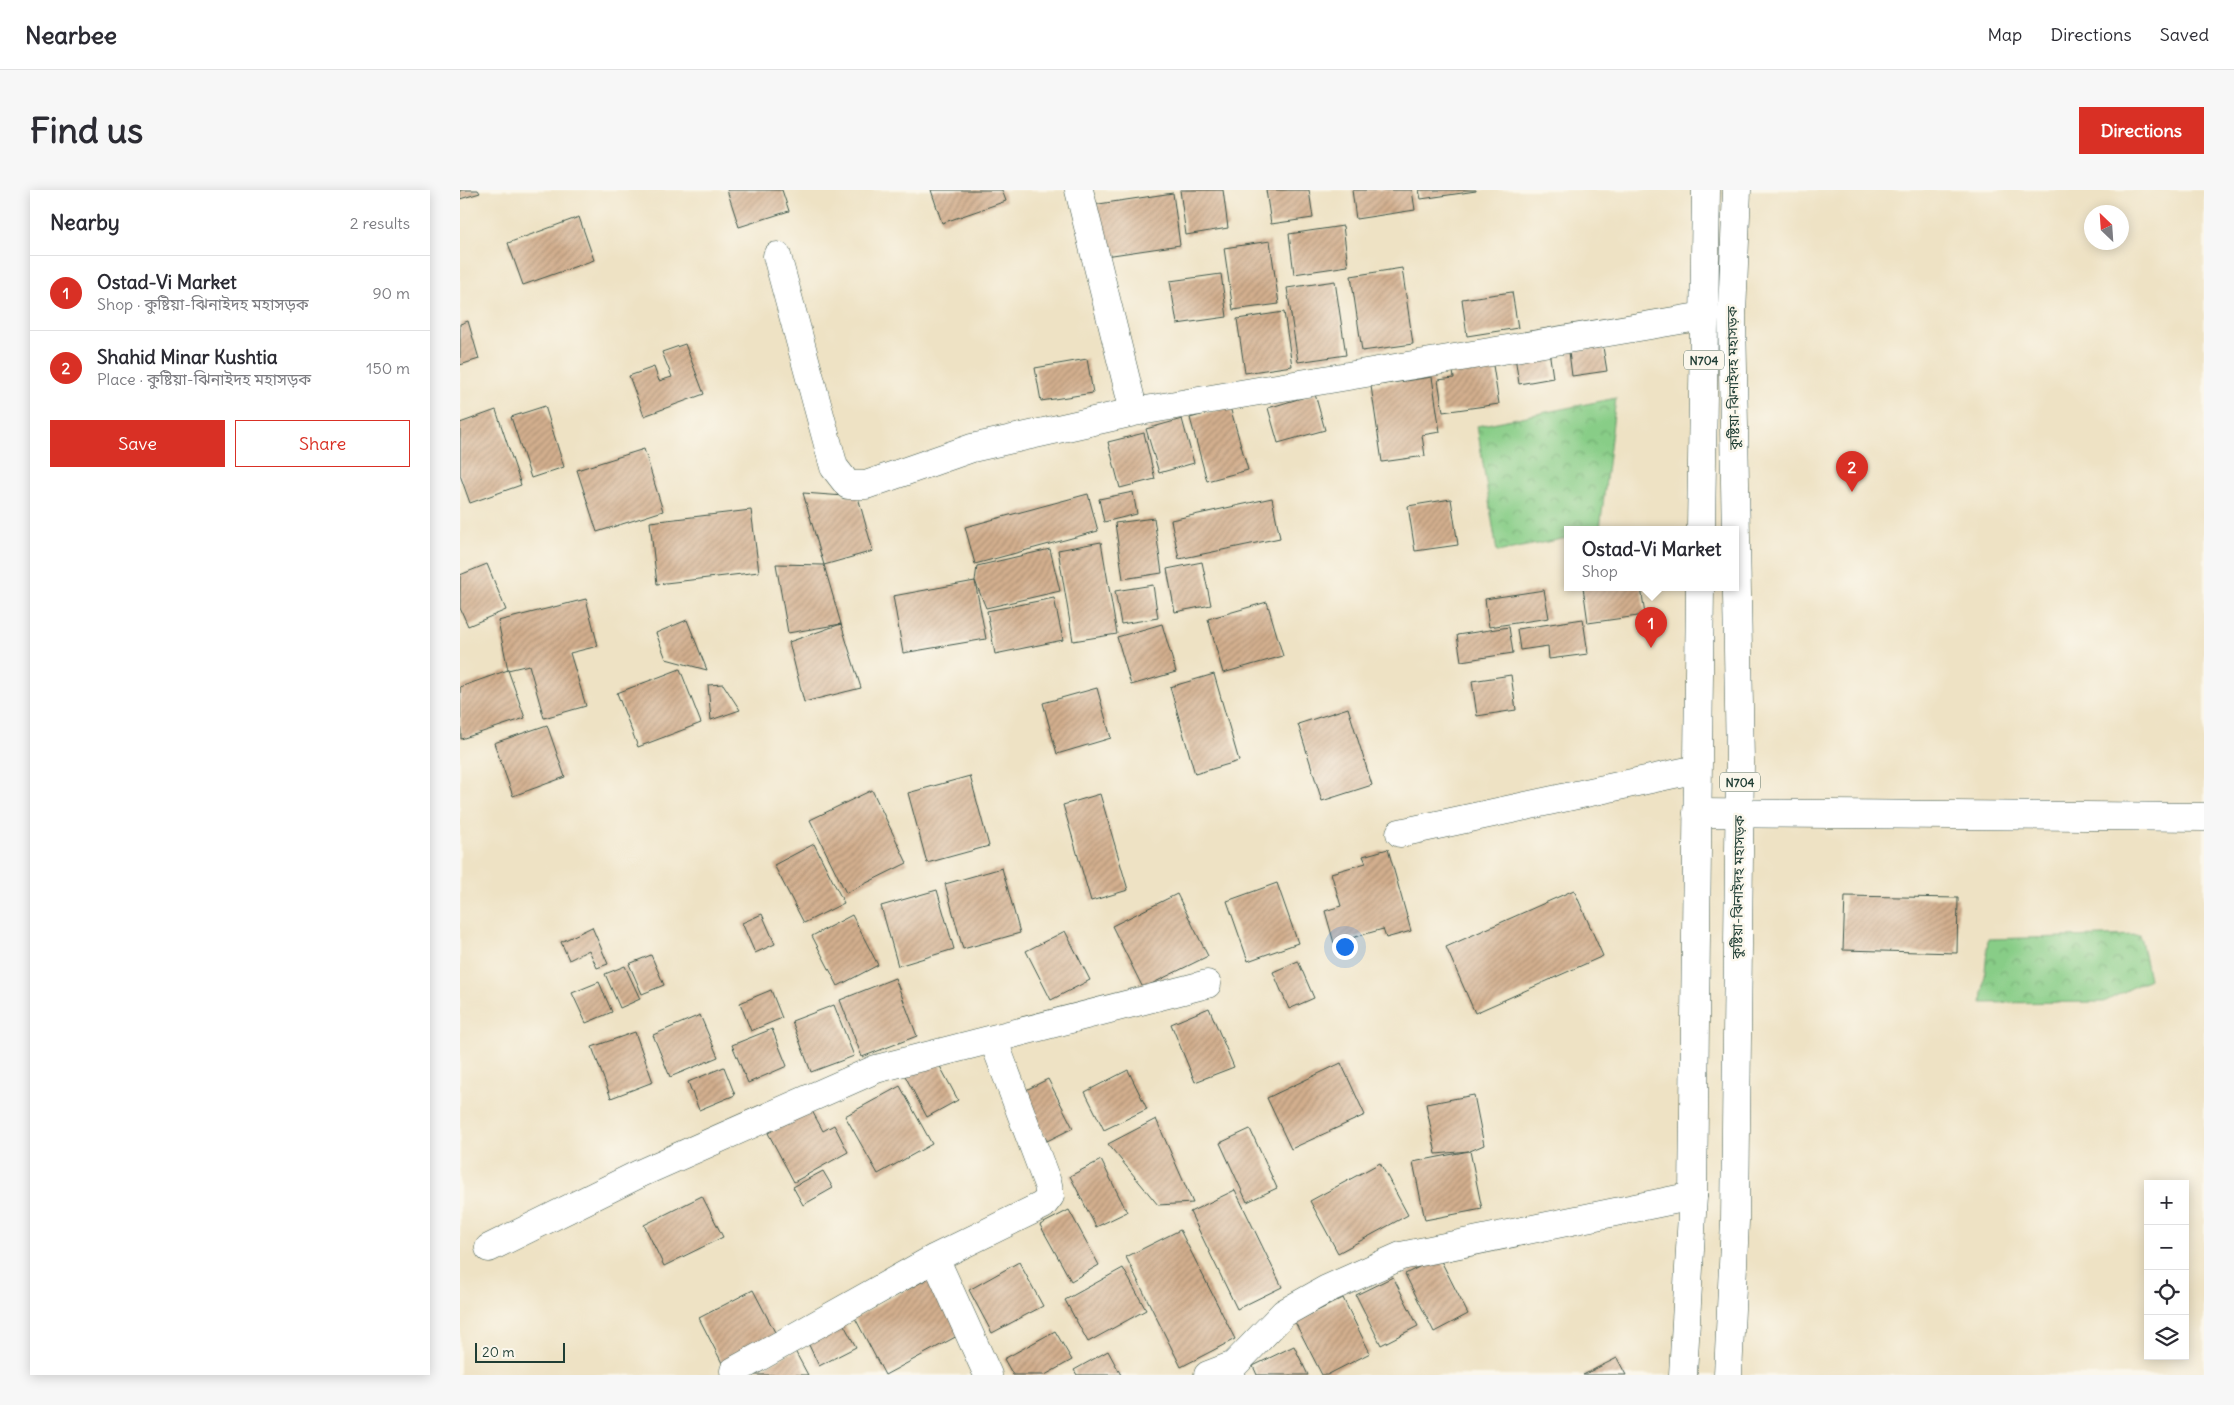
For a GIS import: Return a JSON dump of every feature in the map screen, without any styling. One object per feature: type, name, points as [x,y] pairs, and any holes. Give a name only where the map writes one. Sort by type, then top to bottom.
[{"type":"main road","points":[[1079,190],[1134,412]]},
{"type":"main road","name":"কুষ্টিয়া-ঝিনাইদহ মহাসড়ক","points":[[1701,526],[1706,190]]},
{"type":"main road","name":"কুষ্টিয়া-ঝিনাইদহ মহাসড়ক","points":[[1736,526],[1732,316],[1737,190]]},
{"type":"main road","points":[[777,256],[834,467],[848,485],[866,485],[972,448],[1134,412],[1704,316]]},
{"type":"main road","points":[[1683,1375],[1693,1196],[1700,591]]},
{"type":"main road","name":"কুষ্টিয়া-ঝিনাইদহ মহাসড়ক","points":[[1728,1375],[1735,1221],[1740,762],[1737,591]]},
{"type":"main road","points":[[1400,832],[1697,769]]},
{"type":"main road","points":[[1697,813],[2204,817]]},
{"type":"main road","points":[[489,1248],[639,1174],[876,1069],[1207,984]]},
{"type":"main road","points":[[734,1371],[935,1258],[1043,1205],[1050,1196],[1048,1185],[993,1039]]},
{"type":"main road","points":[[1208,1375],[1234,1365],[1284,1314],[1327,1289],[1401,1256],[1693,1196]]},
{"type":"main road","points":[[935,1258],[988,1375]]},
{"type":"green space","points":[[1616,398],[1600,526],[1564,526],[1564,539],[1497,552],[1477,426]]},
{"type":"green space","points":[[2140,935],[2149,979],[2104,1002],[1982,1003],[1988,939]]},
{"type":"building","points":[[460,190],[478,190],[480,193],[460,199]]},
{"type":"building","points":[[727,190],[782,190],[789,211],[739,227]]},
{"type":"building","points":[[931,190],[1002,190],[1006,201],[942,223]]},
{"type":"building","points":[[1180,190],[1223,190],[1228,228],[1186,235]]},
{"type":"building","points":[[1266,190],[1309,190],[1313,218],[1271,224]]},
{"type":"building","points":[[1352,190],[1412,190],[1415,210],[1356,219]]},
{"type":"building","points":[[1419,190],[1476,190],[1476,191],[1421,199]]},
{"type":"building","points":[[1173,193],[1180,245],[1099,257],[1092,205]]},
{"type":"building","points":[[579,217],[594,260],[523,285],[508,243]]},
{"type":"building","points":[[1343,226],[1348,266],[1294,274],[1289,234]]},
{"type":"building","points":[[1270,241],[1279,304],[1233,310],[1224,248]]},
{"type":"building","points":[[1402,268],[1413,344],[1362,351],[1351,276]]},
{"type":"building","points":[[1221,274],[1227,317],[1177,324],[1170,281]]},
{"type":"building","points":[[1335,281],[1346,355],[1298,362],[1287,288]]},
{"type":"building","points":[[1512,292],[1518,328],[1467,336],[1462,299]]},
{"type":"building","points":[[1284,312],[1292,366],[1245,373],[1237,319]]},
{"type":"building","points":[[468,321],[479,359],[460,365],[460,324]]},
{"type":"building","points":[[685,344],[704,394],[644,416],[629,376],[654,367],[659,381],[672,377],[662,352]]},
{"type":"building","points":[[1603,347],[1607,371],[1572,376],[1569,352]]},
{"type":"building","points":[[1549,350],[1553,378],[1519,384],[1515,356]]},
{"type":"building","points":[[1087,359],[1093,393],[1041,401],[1035,368]]},
{"type":"building","points":[[1492,359],[1499,404],[1443,412],[1438,380],[1454,378],[1452,365]]},
{"type":"building","points":[[1432,377],[1440,432],[1422,435],[1425,456],[1382,462],[1371,386]]},
{"type":"building","points":[[1315,394],[1325,430],[1278,443],[1268,408]]},
{"type":"building","points":[[545,406],[564,467],[531,478],[511,417]]},
{"type":"building","points":[[1230,407],[1248,470],[1207,481],[1190,418]]},
{"type":"building","points":[[496,410],[521,485],[470,503],[460,475],[460,423]]},
{"type":"building","points":[[1182,419],[1194,463],[1159,473],[1146,429]]},
{"type":"building","points":[[1144,433],[1155,479],[1120,488],[1108,442]]},
{"type":"building","points":[[644,449],[663,511],[597,532],[577,470]]},
{"type":"building","points":[[1133,492],[1137,514],[1104,522],[1099,499]]},
{"type":"building","points":[[803,493],[858,497],[873,551],[824,565]]},
{"type":"building","points":[[1088,494],[1098,531],[975,564],[965,527]]},
{"type":"building","points":[[1272,498],[1280,538],[1179,559],[1171,520]]},
{"type":"building","points":[[1451,499],[1458,545],[1415,551],[1408,506]]},
{"type":"building","points":[[751,510],[759,572],[657,584],[650,522]]},
{"type":"building","points":[[1154,518],[1162,573],[1123,579],[1115,523]]},
{"type":"building","points":[[1101,542],[1117,634],[1073,641],[1058,550]]},
{"type":"building","points":[[1050,549],[1060,591],[986,608],[975,581],[977,566]]},
{"type":"building","points":[[1202,562],[1211,605],[1175,612],[1167,569]]},
{"type":"building","points":[[487,564],[506,610],[468,626],[460,608],[460,575]]},
{"type":"building","points":[[776,564],[824,565],[841,624],[788,633]]},
{"type":"building","points":[[975,581],[986,639],[903,653],[893,596]]},
{"type":"building","points":[[1153,585],[1158,618],[1121,624],[1115,591]]},
{"type":"building","points":[[1544,590],[1549,618],[1489,627],[1485,599]]},
{"type":"building","points":[[1584,591],[1642,591],[1645,615],[1588,623]]},
{"type":"building","points":[[1054,598],[1063,640],[995,654],[987,611]]},
{"type":"building","points":[[586,599],[598,646],[570,653],[586,706],[544,718],[529,665],[508,670],[498,621]]},
{"type":"building","points":[[1267,602],[1283,656],[1223,673],[1208,619]]},
{"type":"building","points":[[1583,619],[1588,654],[1549,659],[1548,646],[1520,650],[1517,629]]},
{"type":"building","points":[[687,620],[707,670],[666,659],[656,633]]},
{"type":"building","points":[[841,624],[861,688],[804,702],[789,642]]},
{"type":"building","points":[[1162,624],[1176,672],[1131,685],[1117,637]]},
{"type":"building","points":[[1509,627],[1513,653],[1461,661],[1457,635]]},
{"type":"building","points":[[680,669],[701,723],[638,747],[617,693]]},
{"type":"building","points":[[508,670],[525,718],[461,739],[460,687]]},
{"type":"building","points":[[1214,674],[1239,761],[1195,774],[1170,687]]},
{"type":"building","points":[[1511,675],[1516,710],[1477,716],[1472,681]]},
{"type":"building","points":[[723,684],[740,710],[711,720],[708,685]]},
{"type":"building","points":[[1097,688],[1111,738],[1057,754],[1043,703]]},
{"type":"building","points":[[1348,708],[1372,785],[1322,801],[1298,724]]},
{"type":"building","points":[[547,725],[565,777],[513,796],[494,743]]},
{"type":"building","points":[[970,776],[989,846],[927,863],[908,793]]},
{"type":"building","points":[[872,790],[907,863],[846,893],[810,820]]},
{"type":"building","points":[[1100,794],[1128,890],[1091,901],[1063,805]]},
{"type":"building","points":[[814,844],[844,903],[804,923],[774,865]]},
{"type":"building","points":[[1388,849],[1411,931],[1386,938],[1383,929],[1334,943],[1325,911],[1341,906],[1331,873],[1366,863],[1363,856]]},
{"type":"building","points":[[1002,868],[1020,933],[963,949],[945,884]]},
{"type":"building","points":[[1277,883],[1298,943],[1248,961],[1227,901]]},
{"type":"building","points":[[937,890],[954,949],[898,966],[881,906]]},
{"type":"building","points":[[1574,890],[1603,956],[1475,1013],[1446,947]]},
{"type":"building","points":[[1177,894],[1208,956],[1143,988],[1112,926]]},
{"type":"building","points":[[1845,896],[1958,898],[1957,953],[1843,950]]},
{"type":"building","points":[[762,914],[775,944],[755,953],[742,923]]},
{"type":"building","points":[[852,915],[878,965],[838,986],[812,936]]},
{"type":"building","points":[[592,927],[608,964],[597,968],[589,950],[569,960],[561,942]]},
{"type":"building","points":[[1065,931],[1090,980],[1051,1000],[1026,951]]},
{"type":"building","points":[[651,955],[664,985],[642,994],[629,964]]},
{"type":"building","points":[[1298,961],[1314,998],[1289,1009],[1273,972]]},
{"type":"building","points":[[625,966],[640,999],[620,1008],[605,974]]},
{"type":"building","points":[[895,978],[917,1036],[862,1057],[840,1000]]},
{"type":"building","points":[[599,982],[612,1012],[586,1023],[572,993]]},
{"type":"building","points":[[771,990],[782,1018],[751,1031],[740,1003]]},
{"type":"building","points":[[834,1005],[854,1056],[811,1072],[792,1021]]},
{"type":"building","points":[[1209,1008],[1234,1067],[1195,1082],[1171,1024]]},
{"type":"building","points":[[700,1015],[718,1057],[670,1077],[653,1035]]},
{"type":"building","points":[[772,1029],[787,1066],[748,1083],[732,1045]]},
{"type":"building","points":[[635,1032],[653,1082],[611,1098],[592,1047]]},
{"type":"building","points":[[934,1055],[958,1100],[927,1117],[903,1072]]},
{"type":"building","points":[[1341,1063],[1365,1115],[1291,1149],[1267,1098]]},
{"type":"building","points":[[724,1067],[735,1095],[699,1110],[688,1082]]},
{"type":"building","points":[[1128,1070],[1147,1109],[1104,1130],[1085,1092]]},
{"type":"building","points":[[1048,1079],[1073,1128],[1047,1141],[1022,1092]]},
{"type":"building","points":[[900,1086],[932,1144],[878,1174],[845,1116]]},
{"type":"building","points":[[1474,1095],[1484,1145],[1470,1151],[1482,1209],[1425,1220],[1413,1162],[1469,1151],[1436,1154],[1426,1104]]},
{"type":"building","points":[[811,1109],[823,1131],[834,1125],[848,1152],[794,1182],[768,1133]]},
{"type":"building","points":[[1156,1119],[1193,1203],[1158,1205],[1108,1144]]},
{"type":"building","points":[[1250,1129],[1277,1188],[1247,1202],[1220,1143]]},
{"type":"building","points":[[1101,1160],[1127,1212],[1096,1227],[1070,1176]]},
{"type":"building","points":[[1380,1163],[1408,1215],[1338,1253],[1310,1201]]},
{"type":"building","points":[[823,1171],[833,1188],[803,1205],[793,1187]]},
{"type":"building","points":[[1235,1190],[1282,1287],[1237,1309],[1190,1212]]},
{"type":"building","points":[[702,1196],[723,1237],[664,1266],[644,1225]]},
{"type":"building","points":[[1069,1210],[1099,1265],[1071,1281],[1040,1225]]},
{"type":"building","points":[[1180,1230],[1235,1339],[1181,1367],[1126,1257]]},
{"type":"building","points":[[1439,1257],[1468,1314],[1434,1332],[1405,1274]]},
{"type":"building","points":[[1019,1262],[1043,1306],[992,1333],[969,1290]]},
{"type":"building","points":[[1123,1268],[1146,1310],[1088,1342],[1065,1300]]},
{"type":"building","points":[[931,1277],[961,1334],[885,1375],[855,1318]]},
{"type":"building","points":[[1393,1277],[1418,1326],[1381,1345],[1356,1295]]},
{"type":"building","points":[[753,1290],[777,1336],[723,1365],[699,1318]]},
{"type":"building","points":[[1343,1298],[1370,1353],[1327,1375],[1322,1375],[1295,1322]]},
{"type":"building","points":[[843,1323],[856,1347],[819,1366],[807,1341]]},
{"type":"building","points":[[1055,1331],[1072,1360],[1045,1375],[1013,1375],[1004,1359]]},
{"type":"building","points":[[1294,1346],[1308,1375],[1257,1375],[1253,1366]]},
{"type":"building","points":[[795,1351],[808,1375],[749,1375]]},
{"type":"building","points":[[1108,1351],[1121,1375],[1077,1375],[1074,1370]]},
{"type":"building","points":[[1617,1358],[1626,1375],[1583,1375]]},
{"type":"place","name":"Shahid Minar Kushtia","points":[[1852,492]]},
{"type":"place","name":"Ostad-Vi Market","points":[[1651,648]]}]
